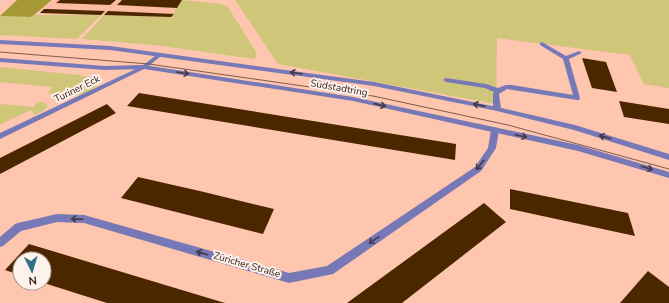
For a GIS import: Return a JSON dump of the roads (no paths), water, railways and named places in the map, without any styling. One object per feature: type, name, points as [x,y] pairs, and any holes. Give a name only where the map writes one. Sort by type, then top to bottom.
[{"type":"street","name":"Südstadtring","points":[[0,42],[110,48],[374,84],[497,109],[575,128],[669,157]]},
{"type":"street","points":[[497,109],[496,94],[498,91],[506,87],[577,98],[566,58],[542,44]]},
{"type":"street","points":[[566,58],[579,53]]},
{"type":"street","name":"Turiner Eck","points":[[0,136],[144,67],[159,55]]},
{"type":"street","name":"Südstadtring","points":[[0,60],[106,68],[144,67],[353,99],[578,148],[669,175]]},
{"type":"street","points":[[446,80],[486,86],[498,91]]},
{"type":"street","name":"Züricher Straße","points":[[0,243],[18,227],[57,218],[84,219],[289,278],[329,271],[478,169],[492,148],[495,130]]},
{"type":"tram line","points":[[0,52],[149,64],[373,96],[508,125],[669,169]]}]
